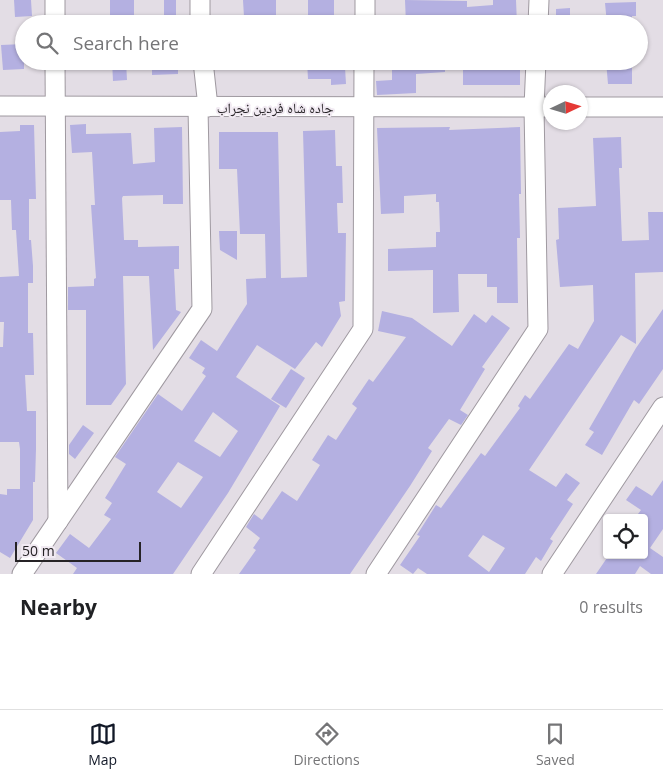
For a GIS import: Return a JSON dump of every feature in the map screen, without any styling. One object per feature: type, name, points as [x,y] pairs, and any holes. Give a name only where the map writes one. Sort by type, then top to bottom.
[{"type":"street","points":[[55,0],[55,15]]},
{"type":"street","points":[[200,0],[200,15]]},
{"type":"street","points":[[365,0],[365,15]]},
{"type":"street","points":[[538,15],[539,0]]},
{"type":"street","points":[[55,70],[58,521]]},
{"type":"street","points":[[22,574],[202,309],[203,70]]},
{"type":"street","points":[[201,574],[362,329],[364,70]]},
{"type":"street","points":[[376,574],[538,329],[542,107],[537,70]]},
{"type":"street","name":"جاده شاه فردین نجراب","points":[[0,106],[542,107]]},
{"type":"street","points":[[588,107],[663,107]]},
{"type":"street","points":[[552,574],[663,407]]},
{"type":"building","points":[[14,0],[31,0],[32,15],[15,15],[15,17]]},
{"type":"building","points":[[110,0],[134,0],[134,15],[110,15]]},
{"type":"building","points":[[164,0],[176,0],[176,15],[164,15]]},
{"type":"building","points":[[243,0],[276,0],[276,15],[244,15]]},
{"type":"building","points":[[308,0],[334,0],[334,15],[308,15]]},
{"type":"building","points":[[405,0],[467,1],[467,7],[493,5],[493,0],[516,0],[517,15],[406,15]]},
{"type":"building","points":[[636,2],[636,15],[606,15],[605,3]]},
{"type":"building","points":[[570,8],[570,15],[556,15],[556,9]]},
{"type":"building","points":[[15,44],[15,69],[3,70],[1,45]]},
{"type":"building","points":[[112,70],[126,70],[127,80],[113,81]]},
{"type":"building","points":[[152,70],[178,70],[178,74],[152,75]]},
{"type":"building","points":[[308,70],[345,70],[346,84],[331,85],[331,79],[308,79]]},
{"type":"building","points":[[392,70],[445,70],[445,72],[416,74],[416,93],[377,95],[376,81],[392,80]]},
{"type":"building","points":[[463,70],[520,70],[520,85],[463,85]]},
{"type":"building","points":[[607,70],[632,70],[632,84],[608,84]]},
{"type":"building","points":[[86,124],[86,134],[131,133],[133,164],[155,162],[154,128],[182,127],[183,204],[163,204],[163,195],[123,196],[122,198],[124,240],[138,240],[138,247],[179,246],[179,269],[174,269],[176,310],[181,312],[153,350],[149,276],[123,276],[126,384],[111,405],[86,405],[86,310],[68,310],[68,287],[94,286],[94,279],[96,278],[91,205],[95,205],[92,152],[72,153],[70,125]]},
{"type":"building","points":[[20,125],[34,125],[36,199],[29,199],[29,240],[31,240],[33,283],[28,283],[28,333],[33,333],[34,375],[25,375],[27,411],[36,411],[36,449],[35,482],[33,482],[33,520],[10,558],[0,552],[0,494],[7,495],[7,489],[20,489],[20,449],[19,442],[0,442],[0,347],[3,347],[4,322],[0,322],[0,277],[19,276],[16,230],[12,230],[11,200],[0,200],[0,132],[20,131]]},
{"type":"building","points":[[450,127],[449,130],[520,127],[521,194],[519,194],[520,238],[517,238],[518,303],[497,303],[497,287],[487,287],[487,274],[458,274],[459,312],[433,313],[433,270],[388,271],[388,249],[436,247],[436,232],[440,232],[439,202],[436,202],[436,194],[404,196],[404,213],[381,214],[377,128]]},
{"type":"building","points":[[335,130],[336,166],[342,166],[343,203],[337,203],[338,233],[346,233],[345,301],[339,302],[341,316],[322,347],[316,342],[295,369],[257,345],[236,377],[280,406],[228,493],[173,574],[73,574],[77,568],[56,553],[70,534],[89,548],[111,519],[104,515],[112,503],[105,498],[126,464],[115,457],[158,394],[182,411],[206,376],[202,373],[205,368],[189,358],[201,340],[217,351],[247,304],[246,279],[266,278],[265,234],[240,234],[237,169],[219,169],[219,132],[278,132],[281,278],[307,277],[303,131]],"holes":[[[213,412],[238,431],[220,457],[194,441]],[[178,462],[203,477],[181,508],[157,492]]]},
{"type":"building","points":[[621,137],[622,168],[619,168],[622,241],[649,240],[648,212],[663,212],[663,272],[635,273],[636,344],[621,335],[529,470],[556,487],[566,473],[580,483],[567,500],[573,504],[550,539],[553,541],[541,561],[536,557],[525,574],[427,574],[418,568],[413,574],[400,565],[420,536],[417,535],[436,505],[441,508],[481,453],[485,456],[520,408],[518,406],[525,395],[530,399],[569,344],[578,349],[594,321],[593,285],[560,287],[556,240],[559,239],[558,208],[596,206],[593,138]],"holes":[[[483,535],[505,548],[489,572],[468,556]]]},
{"type":"building","points":[[219,231],[237,231],[237,260],[220,250]]},
{"type":"building","points":[[663,309],[663,369],[639,404],[634,400],[602,455],[585,445],[594,432],[589,429],[636,348]]},
{"type":"building","points":[[382,311],[412,318],[452,346],[474,314],[486,323],[492,315],[510,328],[482,367],[485,369],[460,410],[468,415],[461,425],[449,419],[428,448],[432,451],[410,486],[350,574],[239,574],[256,550],[253,548],[260,538],[246,527],[254,514],[262,520],[282,491],[297,501],[320,465],[312,460],[328,435],[336,440],[357,408],[352,404],[369,379],[373,382],[406,337],[378,331]]},
{"type":"building","points":[[291,369],[305,378],[286,408],[271,399]]},
{"type":"building","points":[[83,425],[94,433],[75,459],[69,454],[69,445]]},
{"type":"building","points":[[663,480],[663,529],[650,548],[663,557],[663,574],[651,574],[640,566],[635,574],[596,574],[606,559],[648,559],[648,514],[638,514],[641,510],[626,500],[636,486],[652,496]]}]
